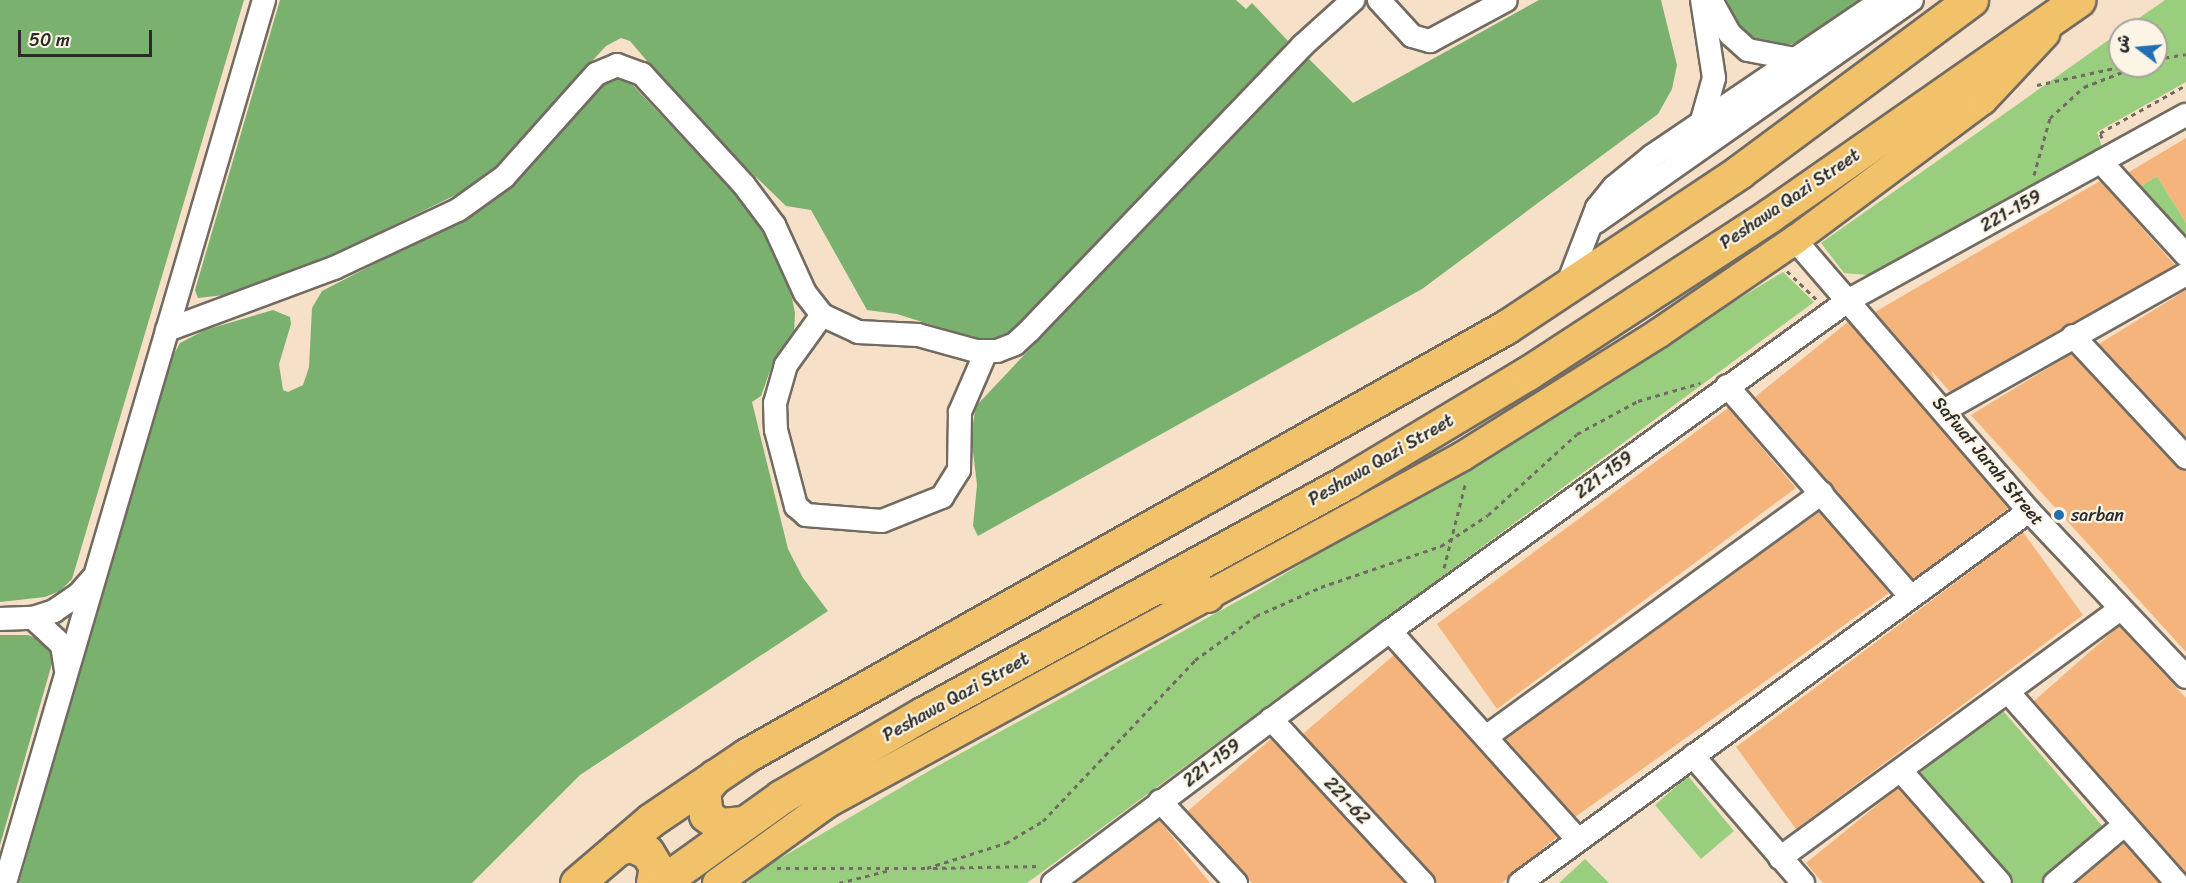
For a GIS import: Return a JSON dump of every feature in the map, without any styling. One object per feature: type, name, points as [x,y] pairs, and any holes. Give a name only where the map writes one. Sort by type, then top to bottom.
[{"type":"highway","points":[[577,883],[618,848],[715,776],[900,665],[1338,425],[1506,327],[1739,172],[1971,0]]},
{"type":"highway","name":"Peshawa Qazi Street","points":[[661,883],[744,823],[921,716],[1348,481],[1527,373],[1770,214],[2075,2]]},
{"type":"highway","points":[[1155,587],[1192,585],[1207,596]]},
{"type":"highway","points":[[715,776],[703,791],[706,815],[720,825],[744,823]]},
{"type":"highway","points":[[618,848],[631,845],[647,852],[656,867],[653,883]]},
{"type":"main road","points":[[717,883],[828,803],[1463,456],[1659,333],[1796,240],[1983,100],[2075,2]]},
{"type":"street","points":[[5,883],[264,0]]},
{"type":"street","points":[[167,330],[334,268],[458,210],[504,177],[596,74],[617,65],[642,74],[744,185],[774,225],[805,293],[822,315],[858,332],[918,335],[986,352],[1006,348],[1023,337],[1302,46],[1353,0]]},
{"type":"street","points":[[1379,0],[1412,36],[1430,40],[1506,0]]},
{"type":"street","points":[[1701,124],[1714,78],[1702,0]]},
{"type":"street","points":[[1711,0],[1730,34],[1748,50],[1795,59]]},
{"type":"street","points":[[1568,286],[1597,208],[1614,187],[1701,124],[1882,0]]},
{"type":"street","points":[[1589,227],[1912,0]]},
{"type":"street","name":"221-159","points":[[1051,875],[1160,801],[1390,631],[1716,384],[1849,300],[2186,115]]},
{"type":"street","points":[[2101,162],[2186,255]]},
{"type":"street","name":"Safwat Jarah Street","points":[[1796,240],[1945,410],[2029,511],[2186,677]]},
{"type":"street","points":[[1945,410],[2186,274]]},
{"type":"street","points":[[822,315],[786,365],[775,403],[776,430],[796,506],[806,515],[842,515],[882,521],[942,497],[959,470],[960,412],[986,352]]},
{"type":"street","points":[[2073,336],[2186,457]]},
{"type":"street","points":[[1716,384],[1822,493],[1911,597]]},
{"type":"street","points":[[1486,737],[1822,493]]},
{"type":"street","points":[[1520,883],[1577,839],[2029,511]]},
{"type":"street","points":[[0,619],[33,618],[63,606],[95,576]]},
{"type":"street","points":[[1780,858],[2120,609]]},
{"type":"street","points":[[33,618],[62,645],[66,671]]},
{"type":"street","points":[[1390,631],[1577,839]]},
{"type":"street","points":[[2008,692],[2176,883]]},
{"type":"street","name":"221-62","points":[[1271,719],[1423,883]]},
{"type":"street","points":[[1693,756],[1803,883]]},
{"type":"street","points":[[1901,771],[2000,883]]},
{"type":"street","points":[[1160,801],[1236,883]]},
{"type":"street","points":[[2055,883],[2124,825]]},
{"type":"path","points":[[2168,57],[2186,54]]},
{"type":"path","points":[[2037,85],[2108,69]]},
{"type":"path","points":[[2031,186],[2050,118],[2084,87],[2108,78]]},
{"type":"path","points":[[1781,264],[1820,304]]},
{"type":"path","points":[[927,868],[1006,843],[1043,821],[1195,660],[1256,616],[1321,587],[1451,539],[1488,515],[1577,434],[1597,422],[1665,390],[1716,384]]},
{"type":"path","points":[[1442,578],[1467,479]]},
{"type":"path","points":[[769,868],[927,868],[1051,875]]},
{"type":"path","points":[[839,883],[896,868]]},
{"type":"green space","points":[[0,0],[244,0],[72,579],[60,591],[45,597],[0,602]]},
{"type":"green space","points":[[280,0],[1236,0],[1246,9],[1252,3],[1288,41],[1190,151],[1013,333],[985,342],[897,314],[867,310],[811,210],[786,206],[698,121],[630,41],[621,38],[606,46],[480,183],[304,269],[233,294],[198,298],[195,290]]},
{"type":"green space","points":[[1539,0],[1661,0],[1677,65],[1672,89],[1658,114],[1422,289],[978,536],[973,526],[977,485],[971,435],[976,406],[1306,56],[1353,103]]},
{"type":"green space","points":[[1727,0],[1869,0],[1795,43],[1780,47],[1742,37]]},
{"type":"green space","points":[[2165,0],[2186,0],[2186,82],[2097,132],[2103,150],[1879,276],[1844,273],[1821,243],[2108,40],[2108,78],[2168,78],[2168,18],[2139,18]]},
{"type":"green space","points":[[613,78],[627,79],[749,209],[787,273],[795,313],[794,334],[775,357],[761,396],[752,402],[788,549],[803,578],[828,611],[580,775],[472,883],[19,883],[170,361],[180,343],[205,330],[273,310],[290,317],[291,324],[279,364],[283,390],[288,392],[303,385],[309,367],[312,308],[322,291],[487,206],[567,126],[598,89]]},
{"type":"green space","points":[[2157,176],[2186,223],[2186,249],[2136,189]]},
{"type":"green space","points":[[1783,272],[1814,302],[1027,883],[747,883],[767,866],[934,768],[1258,590]]},
{"type":"green space","points":[[0,635],[28,635],[46,642],[53,660],[0,845]]},
{"type":"green space","points":[[1998,705],[2104,828],[2041,883],[2011,883],[1918,775]]},
{"type":"green space","points":[[1688,776],[1734,831],[1701,859],[1655,805]]},
{"type":"green space","points":[[1585,859],[1609,883],[1559,883]]},
{"type":"building","points":[[2186,138],[2186,223],[2157,176],[2141,186],[2129,172]]},
{"type":"building","points":[[2100,181],[2175,265],[1950,392],[1931,370],[1936,383],[1875,312]]},
{"type":"building","points":[[2186,290],[2186,437],[2099,344]]},
{"type":"building","points":[[1848,322],[2009,508],[1913,579],[1755,397]]},
{"type":"building","points":[[2071,354],[2176,466],[2186,470],[2186,652],[1971,415]]},
{"type":"building","points":[[1728,408],[1796,488],[1497,709],[1437,624]]},
{"type":"building","points":[[1819,512],[1889,593],[1575,817],[1506,739]]},
{"type":"building","points":[[2023,532],[2083,615],[1796,829],[1736,747]]},
{"type":"building","points":[[2119,626],[2186,698],[2186,873],[2034,701]]},
{"type":"building","points":[[1394,655],[1557,837],[1502,883],[1436,883],[1433,874],[1303,734]]},
{"type":"building","points":[[1271,739],[1405,883],[1252,883],[1249,880],[1188,811]]},
{"type":"building","points":[[1898,788],[1982,883],[1823,883],[1806,863]]},
{"type":"building","points":[[1159,820],[1210,883],[1076,883]]},
{"type":"building","points":[[2124,843],[2159,883],[2076,883]]},
{"type":"place","name":"sarban","points":[[2059,515]]}]
